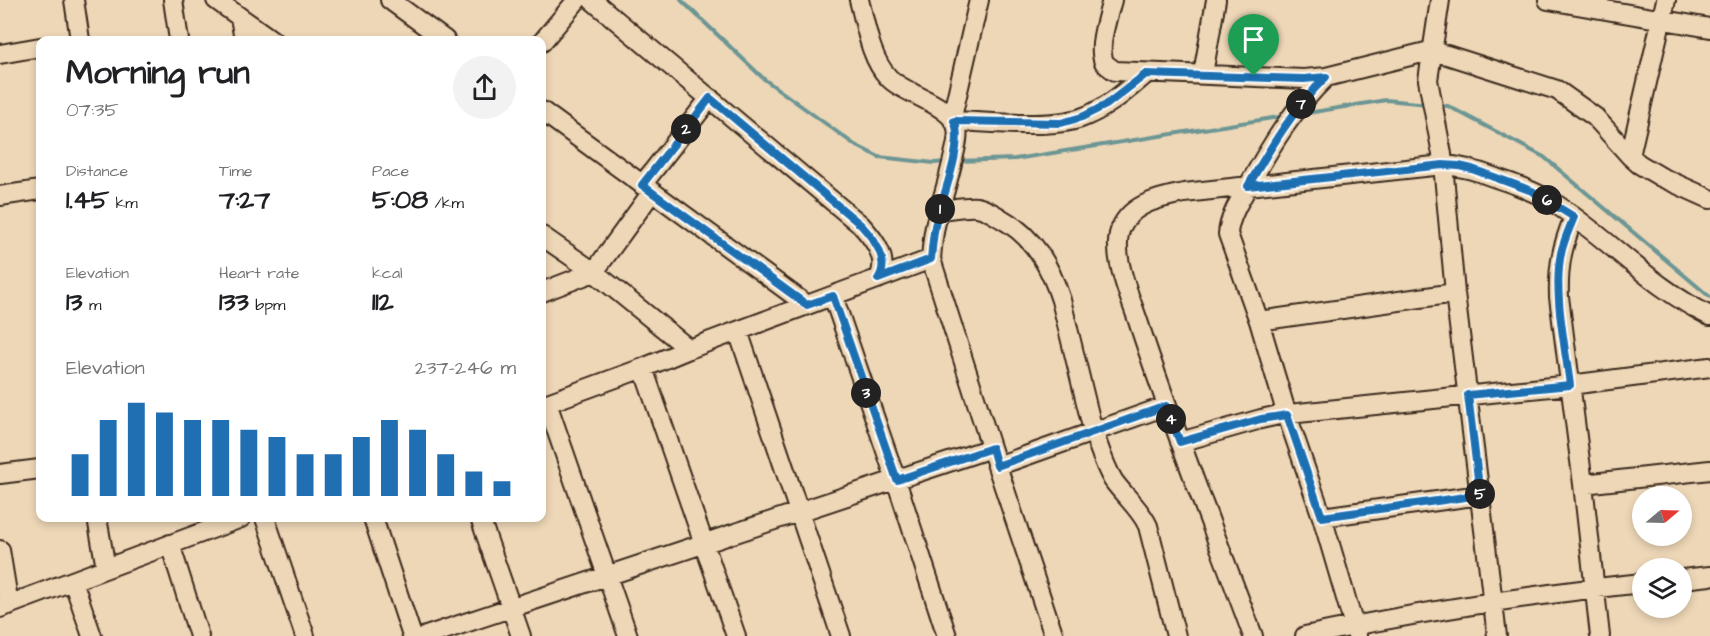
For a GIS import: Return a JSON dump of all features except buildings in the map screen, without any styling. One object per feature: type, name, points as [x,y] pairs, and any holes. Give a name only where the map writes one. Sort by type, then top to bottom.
[{"type":"street","points":[[74,0],[79,36]]},
{"type":"street","points":[[173,0],[178,36]]},
{"type":"street","points":[[216,0],[266,36]]},
{"type":"street","points":[[390,0],[440,36]]},
{"type":"street","points":[[546,37],[577,0]]},
{"type":"street","points":[[592,0],[861,225],[879,249],[883,266],[878,279]]},
{"type":"street","points":[[859,0],[875,56],[886,75],[937,107],[953,119],[957,128],[956,144],[947,184],[933,234],[931,259],[1054,636]]},
{"type":"street","points":[[953,119],[979,0]]},
{"type":"street","points":[[1112,0],[1102,45],[1104,61],[1115,71],[1304,79],[1326,77],[1433,52],[1557,90],[1595,117],[1630,156],[1650,172],[1710,199]]},
{"type":"street","points":[[1203,74],[1216,0]]},
{"type":"street","points":[[1440,0],[1428,80],[1439,132],[1455,293],[1497,636]]},
{"type":"street","points":[[1548,0],[1710,28]]},
{"type":"street","points":[[1630,156],[1666,0]]},
{"type":"street","points":[[240,17],[243,36]]},
{"type":"street","points":[[0,54],[36,48]]},
{"type":"street","points":[[953,119],[1061,123],[1082,117],[1106,105],[1146,74]]},
{"type":"street","points":[[1326,77],[1294,112],[1273,142],[1248,186],[1229,226],[1228,236],[1259,321],[1287,415],[1322,517],[1355,631]]},
{"type":"street","points":[[546,290],[594,272],[647,189],[710,98]]},
{"type":"street","points":[[546,114],[807,305]]},
{"type":"street","points":[[1253,636],[1166,406],[1123,275],[1118,246],[1119,232],[1127,217],[1135,210],[1150,202],[1184,193],[1443,165],[1459,166],[1532,191],[1598,234],[1661,287],[1710,316]]},
{"type":"street","points":[[1,192],[36,190]]},
{"type":"street","points":[[940,210],[970,207],[987,210],[1017,228],[1029,239],[1044,259],[1061,300],[1093,431],[1113,479],[1142,514],[1148,525],[1176,636]]},
{"type":"street","points":[[1574,217],[1562,251],[1558,271],[1562,325],[1600,636]]},
{"type":"street","points":[[546,239],[594,272],[689,350]]},
{"type":"street","points":[[546,403],[931,259]]},
{"type":"street","points":[[1259,321],[1455,293]]},
{"type":"street","points":[[833,296],[897,480],[947,636]]},
{"type":"street","points":[[738,331],[841,636]]},
{"type":"street","points":[[1180,442],[1261,419],[1287,415],[1570,385],[1710,367]]},
{"type":"street","points":[[643,368],[736,636]]},
{"type":"street","points":[[997,466],[1166,406]]},
{"type":"street","points":[[546,409],[628,636]]},
{"type":"street","points":[[426,636],[992,448]]},
{"type":"street","points":[[0,474],[36,470]]},
{"type":"street","points":[[1583,484],[1710,470]]},
{"type":"street","points":[[1322,517],[1480,495]]},
{"type":"street","points":[[98,522],[106,568]]},
{"type":"street","points":[[0,550],[4,606],[231,522]]},
{"type":"street","points":[[266,522],[305,636]]},
{"type":"street","points":[[374,522],[412,636]]},
{"type":"street","points":[[481,522],[521,636]]},
{"type":"street","points":[[170,544],[199,636]]},
{"type":"street","points":[[1692,578],[1710,576]]},
{"type":"street","points":[[74,581],[92,636]]},
{"type":"street","points":[[1305,636],[1355,631],[1493,603],[1632,584]]},
{"type":"waterway","points":[[681,0],[764,79],[855,145],[879,157],[934,163],[947,162]]},
{"type":"waterway","points":[[1302,114],[1386,100],[1428,104]]},
{"type":"waterway","points":[[1438,105],[1448,106],[1544,157],[1710,297]]},
{"type":"waterway","points":[[957,161],[1015,159],[1285,116]]},
{"type":"route","points":[[1146,74],[1254,76],[1304,79],[1326,77],[1294,112],[1273,142],[1248,186],[1443,165],[1459,166],[1532,191],[1574,217],[1565,240],[1558,271],[1570,385],[1468,395],[1480,495],[1322,517],[1287,415],[1261,419],[1180,442],[1166,406],[997,466],[992,448],[897,480],[833,296],[807,305],[642,185],[710,98],[861,225],[879,249],[883,266],[878,279],[931,259],[933,234],[958,136],[954,121],[1061,123],[1082,117],[1106,105],[1146,74]]}]
